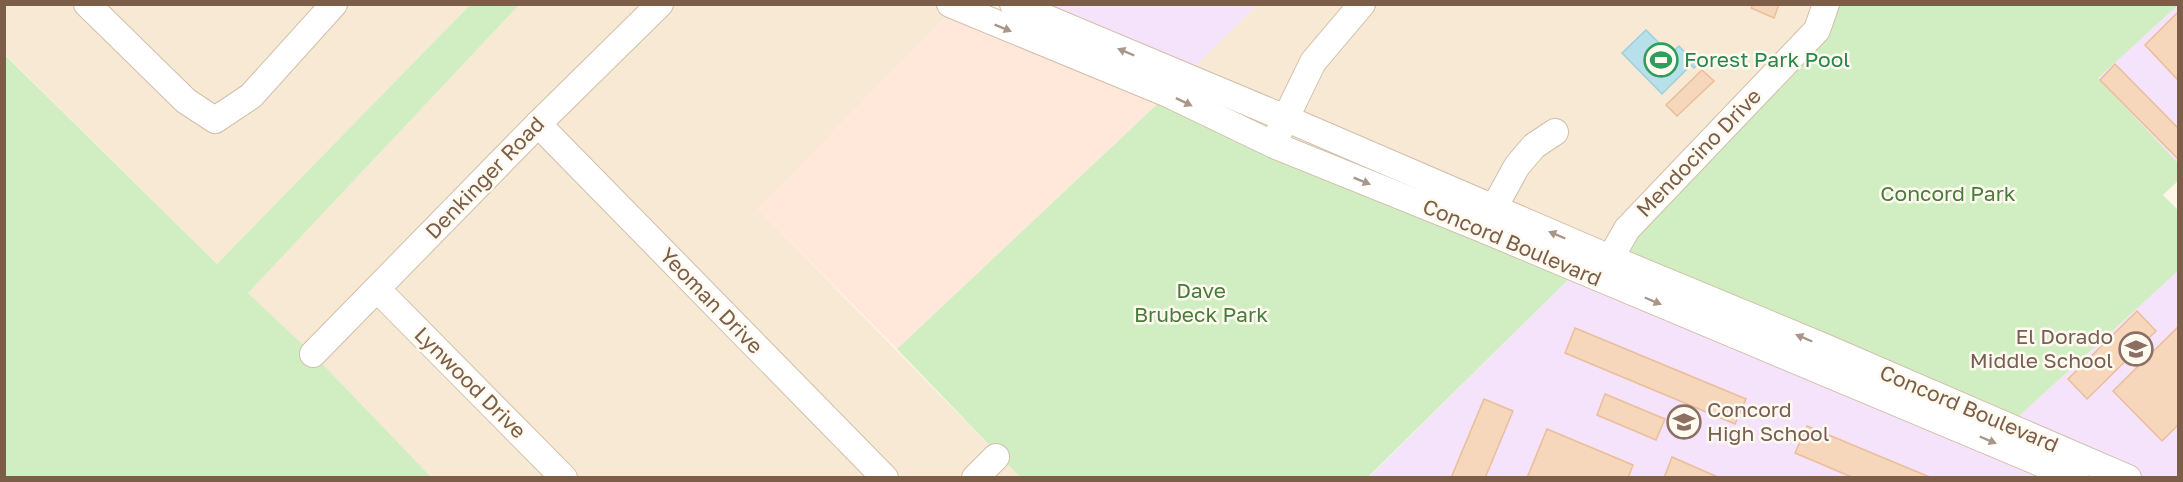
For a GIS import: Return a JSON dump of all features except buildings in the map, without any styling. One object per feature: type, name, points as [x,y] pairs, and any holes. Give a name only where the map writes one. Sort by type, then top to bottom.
[{"type":"street","points":[[87,4],[186,101],[214,120],[251,96],[334,4]]},
{"type":"street","name":"Denkinger Road","points":[[313,354],[538,123],[660,4]]},
{"type":"street","name":"Concord Boulevard","points":[[950,4],[1168,94],[1274,145],[1488,219]]},
{"type":"street","name":"Concord Boulevard","points":[[1013,4],[1285,118],[1488,219],[1604,268],[1811,367],[2076,477]]},
{"type":"street","points":[[1274,145],[1313,62],[1362,4]]},
{"type":"street","name":"Mendocino Drive","points":[[1604,268],[1627,229],[1817,30],[1826,4]]},
{"type":"street","name":"Yeoman Drive","points":[[538,123],[885,477]]},
{"type":"street","points":[[1488,219],[1517,166],[1534,146],[1556,132]]},
{"type":"street","name":"Concord Boulevard","points":[[1604,268],[1820,345],[2128,477]]},
{"type":"street","name":"Lynwood Drive","points":[[377,289],[564,477]]},
{"type":"street","points":[[1811,367],[1832,363],[1956,416],[1976,413]]},
{"type":"street","points":[[975,477],[996,458]]},
{"type":"shaded area","points":[[4,5],[470,5],[217,264],[5,54]]},
{"type":"shaded area","points":[[519,5],[950,5],[955,7],[758,209],[1020,477],[431,477],[313,354],[248,293]]},
{"type":"shaded area","points":[[1013,5],[1257,5],[1184,77]]},
{"type":"shaded area","points":[[1257,5],[1826,5],[1610,258],[1184,77]]},
{"type":"shaded area","points":[[2178,5],[2178,163],[2097,78]]},
{"type":"shaded area","points":[[955,7],[1168,94],[897,349],[758,209]]},
{"type":"shaded area","name":"Concord High School","points":[[1578,270],[2076,478],[1368,478]]},
{"type":"shaded area","name":"El Dorado Middle School","points":[[2178,271],[2178,477],[2128,477],[2007,427]]},
{"type":"green space","points":[[470,5],[519,5],[248,293],[313,354],[431,477],[5,477],[4,54],[217,264]]},
{"type":"green space","name":"Concord Park","points":[[1826,5],[2178,5],[2098,78],[2178,163],[2178,181],[2163,195],[2178,210],[2178,271],[2007,427],[1610,258]]},
{"type":"green space","name":"Dave Brubeck Park","points":[[1168,94],[1578,270],[1368,477],[1020,477],[897,349]]},
{"type":"water","name":"Forest Park Pool","points":[[1646,30],[1670,54],[1679,46],[1697,65],[1694,68],[1691,65],[1662,94],[1622,53]]},
{"type":"place","name":"Forest Park Pool","points":[[1661,60]]},
{"type":"place","name":"El Dorado Middle School","points":[[2136,349]]},
{"type":"place","name":"Concord High School","points":[[1684,422]]}]
